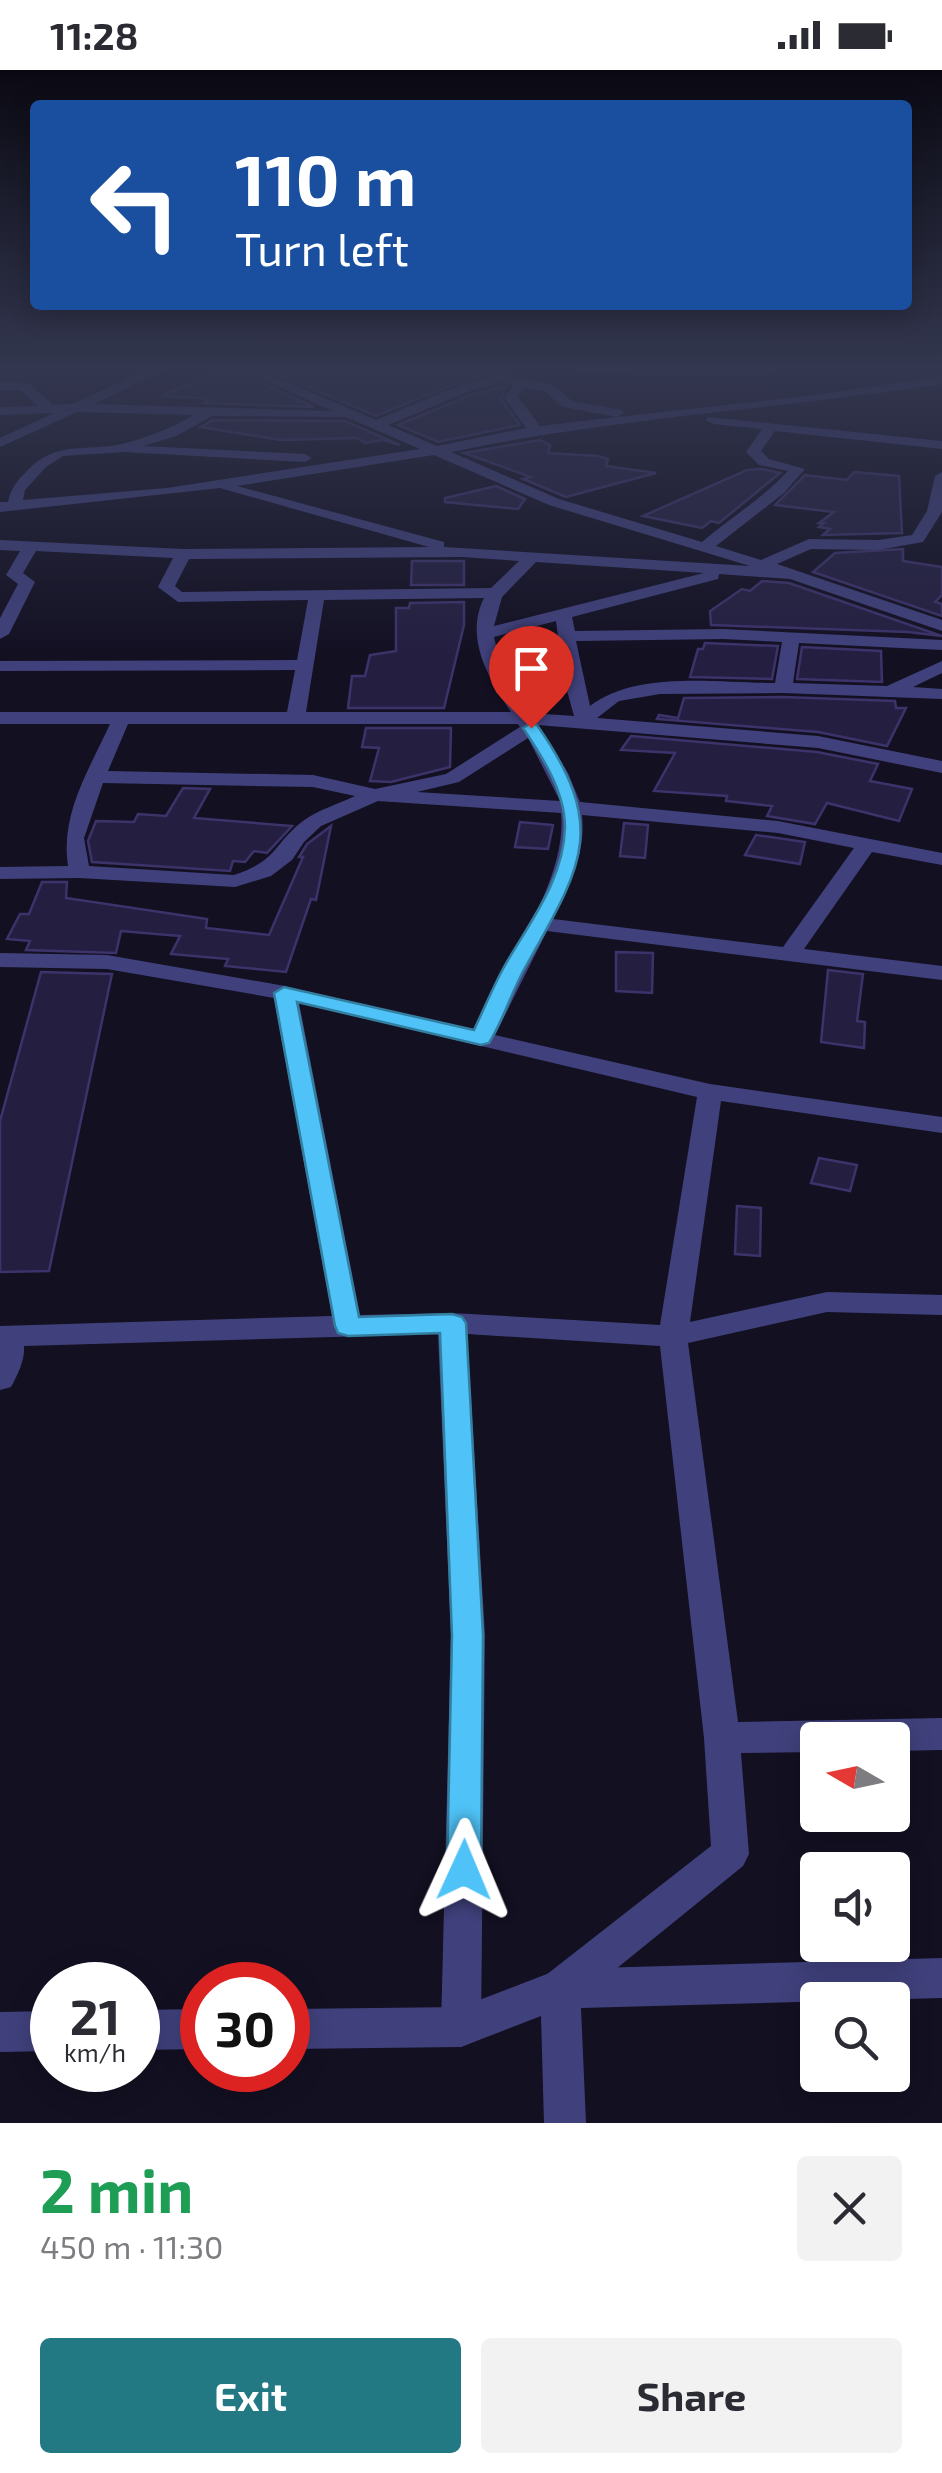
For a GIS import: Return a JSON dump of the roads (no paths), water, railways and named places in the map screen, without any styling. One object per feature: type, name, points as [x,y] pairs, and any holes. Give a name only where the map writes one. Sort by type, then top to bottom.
[{"type":"street","points":[[7,507],[41,464]]},
{"type":"street","points":[[195,464],[195,470],[209,485],[462,552]]},
{"type":"street","points":[[7,507],[209,485],[350,464]]},
{"type":"street","points":[[470,464],[554,502],[791,574],[942,626]]},
{"type":"street","points":[[705,548],[744,512],[762,504],[798,469],[782,464]]},
{"type":"street","points":[[878,544],[917,539],[938,511],[942,476]]},
{"type":"street","points":[[760,566],[809,544],[942,540]]},
{"type":"street","points":[[0,545],[183,554],[462,552],[791,574]]},
{"type":"street","points":[[0,634],[27,582],[14,575],[31,546]]},
{"type":"street","points":[[183,554],[166,586],[178,597],[496,593]]},
{"type":"street","points":[[481,1038],[512,971],[559,892],[574,826],[571,806],[554,761],[489,657],[484,634],[487,608],[496,593],[533,556]]},
{"type":"street","points":[[484,634],[731,571]]},
{"type":"street","points":[[295,720],[317,595]]},
{"type":"street","points":[[563,616],[582,721]]},
{"type":"street","points":[[567,636],[708,634],[942,645]]},
{"type":"street","points":[[783,688],[791,637]]},
{"type":"street","points":[[0,666],[304,664]]},
{"type":"street","points":[[890,692],[942,666]]},
{"type":"street","points":[[582,721],[606,701],[626,692],[783,688],[942,694]]},
{"type":"street","points":[[0,718],[582,721],[818,742],[942,767]]},
{"type":"street","points":[[79,872],[74,838],[120,719]]},
{"type":"street","points":[[0,873],[79,872],[235,881],[264,872],[285,856],[296,838],[314,822],[375,796],[452,778],[528,723]]},
{"type":"street","points":[[96,777],[313,781],[375,796],[571,806],[778,827],[942,859]]},
{"type":"street","points":[[789,954],[867,844]]},
{"type":"street","points":[[540,924],[942,973]]},
{"type":"street","points":[[0,960],[107,962],[284,993],[710,1092],[942,1125]]},
{"type":"street","points":[[284,993],[348,1326]]},
{"type":"street","points":[[310,2029],[461,2027],[560,1989],[730,1854],[722,1738],[673,1336],[710,1092]]},
{"type":"street","points":[[0,1379],[10,1356],[4,1336],[452,1323],[673,1336],[827,1302],[942,1305]]},
{"type":"street","points":[[452,1323],[468,1635],[461,2027]]},
{"type":"street","points":[[722,1738],[942,1734]]},
{"type":"street","points":[[560,1989],[942,1978]]},
{"type":"street","points":[[560,1989],[565,2123]]},
{"type":"street","points":[[0,2032],[30,2031]]}]
